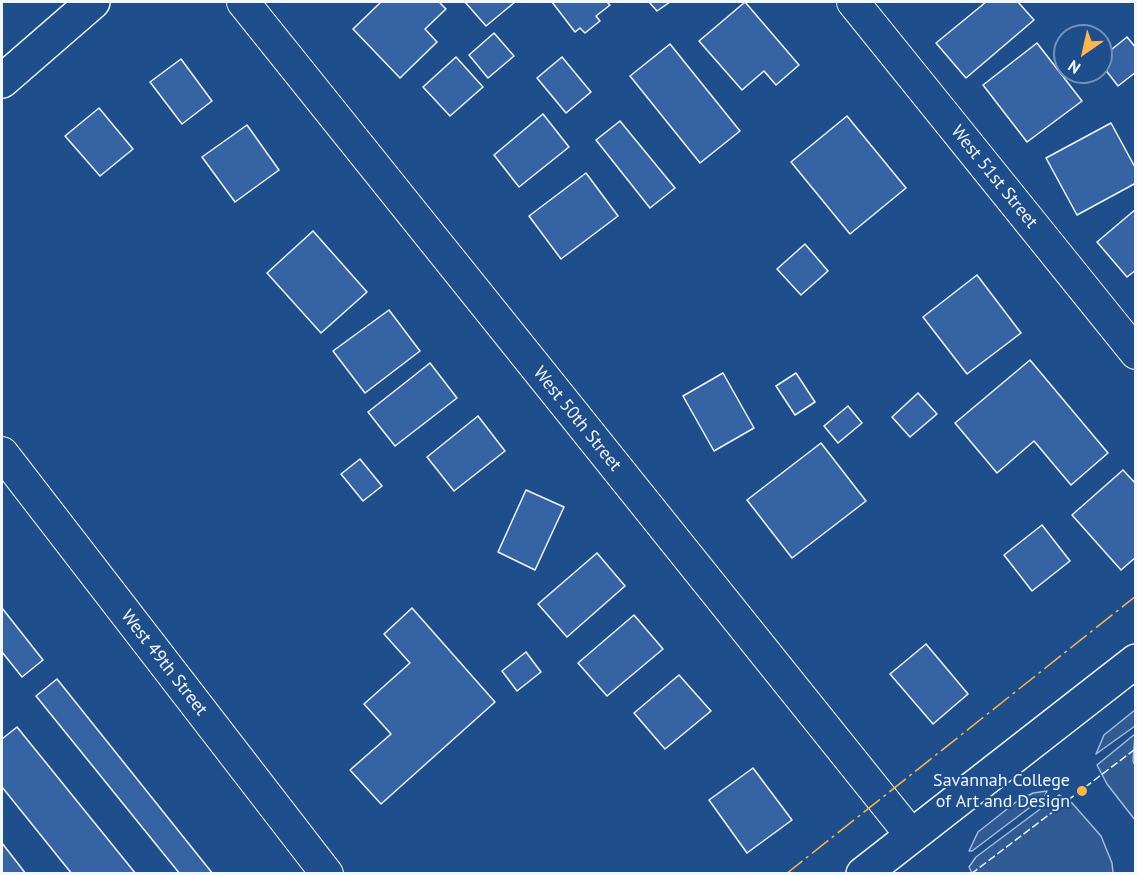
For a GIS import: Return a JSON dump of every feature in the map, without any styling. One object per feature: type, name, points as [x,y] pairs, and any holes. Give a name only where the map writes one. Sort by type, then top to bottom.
[{"type":"main road","points":[[2,81],[93,2]]},
{"type":"main road","points":[[862,873],[1136,661]]},
{"type":"street","name":"West 50th Street","points":[[243,2],[912,836]]},
{"type":"street","name":"West 51st Street","points":[[853,2],[1136,353]]},
{"type":"street","name":"West 49th Street","points":[[2,453],[327,873]]},
{"type":"shaded area","points":[[1135,710],[1135,726],[1096,754],[1104,735]]},
{"type":"shaded area","points":[[1135,734],[1133,761],[1136,768],[1135,820],[1107,784],[1097,765]]},
{"type":"shaded area","points":[[1047,791],[1045,796],[969,851],[978,832],[1016,802],[1033,793]]},
{"type":"shaded area","points":[[1059,795],[1072,803],[1101,836],[1112,863],[1113,873],[972,873],[969,867],[976,857]]},
{"type":"building","points":[[381,2],[439,2],[446,9],[425,29],[437,42],[400,78],[353,29]]},
{"type":"building","points":[[465,2],[515,2],[486,26]]},
{"type":"building","points":[[552,2],[607,2],[610,5],[596,16],[600,21],[585,33],[580,28],[575,32]]},
{"type":"building","points":[[649,2],[670,2],[657,11]]},
{"type":"building","points":[[745,2],[799,65],[776,85],[764,71],[742,90],[699,41]]},
{"type":"building","points":[[986,2],[1018,2],[1034,20],[966,78],[936,43]]},
{"type":"building","points":[[494,33],[514,56],[488,78],[469,55]]},
{"type":"building","points":[[1127,37],[1136,48],[1136,72],[1118,86],[1113,80],[1113,48]]},
{"type":"building","points":[[1037,43],[1053,64],[1053,84],[1069,84],[1082,101],[1027,142],[983,85]]},
{"type":"building","points":[[670,44],[740,131],[700,163],[630,76]]},
{"type":"building","points":[[456,57],[483,87],[450,116],[423,87]]},
{"type":"building","points":[[562,57],[591,92],[566,113],[537,78]]},
{"type":"building","points":[[181,59],[212,101],[182,124],[150,82]]},
{"type":"building","points":[[99,108],[133,149],[100,176],[65,136]]},
{"type":"building","points":[[543,114],[569,147],[519,187],[494,155]]},
{"type":"building","points":[[847,116],[906,188],[850,234],[791,162]]},
{"type":"building","points":[[620,121],[675,188],[650,208],[596,140]]},
{"type":"building","points":[[1111,123],[1136,169],[1136,183],[1077,215],[1046,158]]},
{"type":"building","points":[[247,125],[279,170],[235,202],[202,157]]},
{"type":"building","points":[[586,173],[618,216],[561,259],[529,216]]},
{"type":"building","points":[[1136,209],[1136,270],[1127,277],[1097,242]]},
{"type":"building","points":[[313,231],[367,292],[321,333],[267,273]]},
{"type":"building","points":[[805,244],[828,271],[801,295],[777,269]]},
{"type":"building","points":[[977,275],[1021,333],[967,374],[923,317]]},
{"type":"building","points":[[389,310],[420,351],[365,393],[333,351]]},
{"type":"building","points":[[1030,360],[1108,453],[1071,485],[1034,441],[997,473],[955,423]]},
{"type":"building","points":[[430,363],[457,398],[395,446],[368,412]]},
{"type":"building","points":[[723,373],[754,428],[714,451],[683,396]]},
{"type":"building","points":[[796,373],[815,402],[795,415],[776,386]]},
{"type":"building","points":[[918,393],[937,414],[910,437],[892,417]]},
{"type":"building","points":[[848,406],[862,423],[838,443],[824,426]]},
{"type":"building","points":[[478,416],[505,451],[454,491],[427,457]]},
{"type":"building","points":[[821,443],[866,501],[792,558],[747,500]]},
{"type":"building","points":[[360,459],[382,486],[363,501],[341,474]]},
{"type":"building","points":[[1123,470],[1136,484],[1136,557],[1121,570],[1072,515]]},
{"type":"building","points":[[526,490],[564,507],[535,570],[498,552]]},
{"type":"building","points":[[1042,525],[1070,561],[1032,591],[1004,555]]},
{"type":"building","points":[[597,553],[625,586],[567,637],[538,604]]},
{"type":"building","points":[[2,608],[43,660],[22,677],[2,652]]},
{"type":"building","points":[[412,608],[495,702],[381,804],[350,770],[391,734],[364,704],[410,663],[384,634]]},
{"type":"building","points":[[634,615],[663,649],[607,696],[578,663]]},
{"type":"building","points":[[926,644],[968,694],[933,724],[890,674]]},
{"type":"building","points":[[526,652],[541,672],[517,691],[502,671]]},
{"type":"building","points":[[679,675],[711,711],[665,749],[634,713]]},
{"type":"building","points":[[57,679],[213,874],[180,874],[36,696]]},
{"type":"building","points":[[17,727],[136,874],[72,874],[2,787],[2,739]]},
{"type":"building","points":[[753,768],[792,820],[747,853],[709,800]]},
{"type":"building","points":[[2,843],[26,874],[2,874]]},
{"type":"fence","points":[[971,874],[1134,750]]},
{"type":"power","points":[[786,874],[1136,596]]},
{"type":"place","name":"Savannah College of Art and Design","points":[[1082,791]]}]
